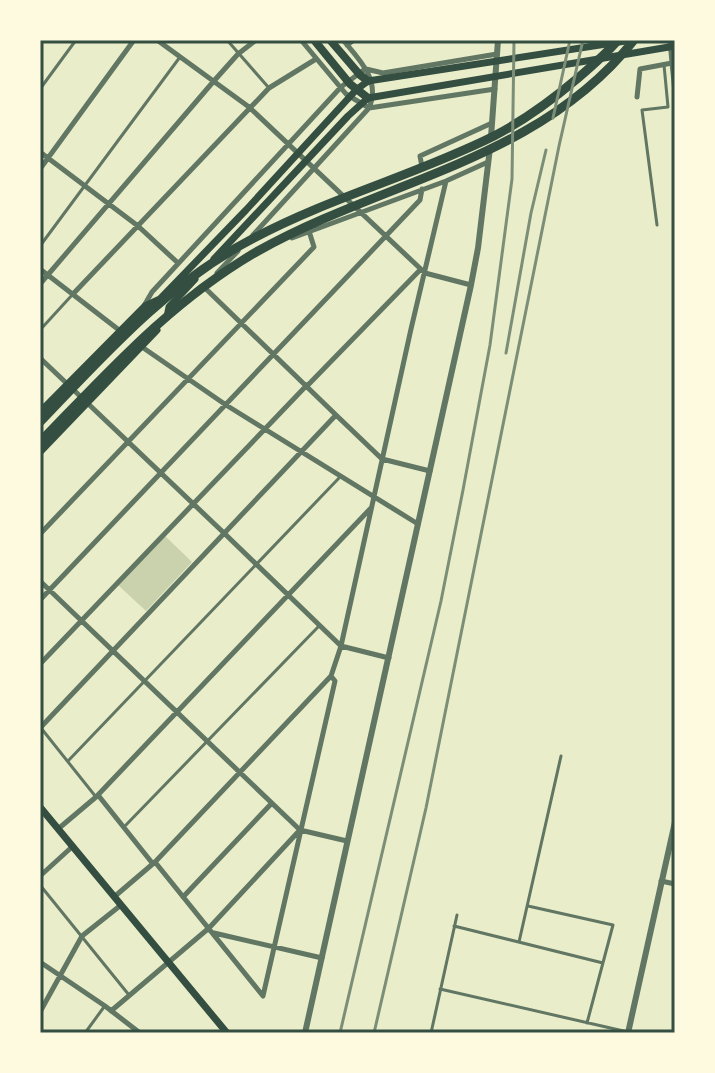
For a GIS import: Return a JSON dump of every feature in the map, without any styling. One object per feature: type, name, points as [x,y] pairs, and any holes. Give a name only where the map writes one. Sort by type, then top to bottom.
[{"type":"highway","points":[[40,422],[154,306],[220,257],[301,216],[493,136],[545,105],[618,40]]},
{"type":"highway","points":[[40,442],[166,315],[227,270],[295,233],[496,148],[524,133],[577,96],[633,40]]},
{"type":"main road","points":[[314,40],[356,90],[368,98]]},
{"type":"main road","points":[[330,40],[368,81]]},
{"type":"main road","points":[[40,412],[119,330],[145,306],[160,299],[356,90],[368,81],[633,40]]},
{"type":"main road","points":[[40,452],[142,347],[166,320],[169,307],[253,216],[368,98],[675,46]]},
{"type":"main road","points":[[40,807],[227,1033]]},
{"type":"street","points":[[40,169],[134,40]]},
{"type":"street","points":[[157,40],[249,107],[422,272],[471,285]]},
{"type":"street","points":[[40,284],[213,82],[238,54],[256,40]]},
{"type":"street","points":[[301,40],[353,100],[369,108],[495,89]]},
{"type":"street","points":[[166,320],[177,314],[204,287],[369,108],[373,99],[371,77],[345,42],[354,40]]},
{"type":"street","points":[[305,1033],[471,285],[489,162],[498,40]]},
{"type":"street","points":[[670,40],[675,92]]},
{"type":"street","points":[[145,306],[152,292],[287,144],[341,87],[365,69],[383,73],[497,54]]},
{"type":"street","points":[[73,294],[249,107],[269,88],[316,59]]},
{"type":"street","points":[[637,97],[640,69],[674,63]]},
{"type":"street","points":[[40,600],[420,200],[424,188],[420,156],[492,123]]},
{"type":"street","points":[[40,152],[138,226],[178,263]]},
{"type":"street","points":[[204,287],[263,251],[489,162]]},
{"type":"street","points":[[114,897],[154,863],[331,676],[341,646],[422,272],[446,181]]},
{"type":"street","points":[[40,534],[314,247],[309,231]]},
{"type":"street","points":[[40,269],[119,330]]},
{"type":"street","points":[[40,664],[265,429],[422,272]]},
{"type":"street","points":[[204,287],[382,459],[430,471]]},
{"type":"street","points":[[142,347],[226,405],[418,524]]},
{"type":"street","points":[[40,358],[341,646],[389,658]]},
{"type":"street","points":[[40,727],[336,415]]},
{"type":"street","points":[[58,829],[97,796],[372,507]]},
{"type":"street","points":[[40,581],[300,830],[347,841]]},
{"type":"street","points":[[97,796],[263,996],[335,681],[331,676]]},
{"type":"street","points":[[183,897],[271,804]]},
{"type":"street","points":[[628,1033],[675,822]]},
{"type":"street","points":[[111,1011],[210,930],[300,830]]},
{"type":"street","points":[[40,876],[73,846]]},
{"type":"street","points":[[661,881],[675,884]]},
{"type":"street","points":[[40,1012],[82,936],[121,905]]},
{"type":"street","points":[[210,930],[322,958]]},
{"type":"street","points":[[40,962],[140,1033]]},
{"type":"lane","points":[[40,89],[76,40]]},
{"type":"lane","points":[[227,40],[269,88]]},
{"type":"lane","points":[[40,246],[180,57]]},
{"type":"lane","points":[[657,225],[642,110],[668,107],[664,65]]},
{"type":"lane","points":[[40,330],[73,294]]},
{"type":"lane","points":[[68,761],[340,476]]},
{"type":"lane","points":[[124,827],[321,625]]},
{"type":"lane","points":[[40,727],[97,796]]},
{"type":"lane","points":[[519,942],[561,756]]},
{"type":"lane","points":[[40,885],[129,995]]},
{"type":"lane","points":[[527,906],[613,925],[587,1023]]},
{"type":"lane","points":[[431,1033],[457,915]]},
{"type":"lane","points":[[454,926],[603,963]]},
{"type":"lane","points":[[440,989],[628,1033]]},
{"type":"lane","points":[[85,1033],[105,1006]]},
{"type":"green space","points":[[165,536],[192,562],[146,611],[118,585]]},
{"type":"railway","points":[[340,1033],[441,601],[490,345],[512,179],[514,40]]},
{"type":"railway","points":[[553,118],[570,40]]},
{"type":"railway","points":[[374,1033],[426,808],[583,40]]},
{"type":"railway","points":[[506,353],[531,213],[546,150]]}]
